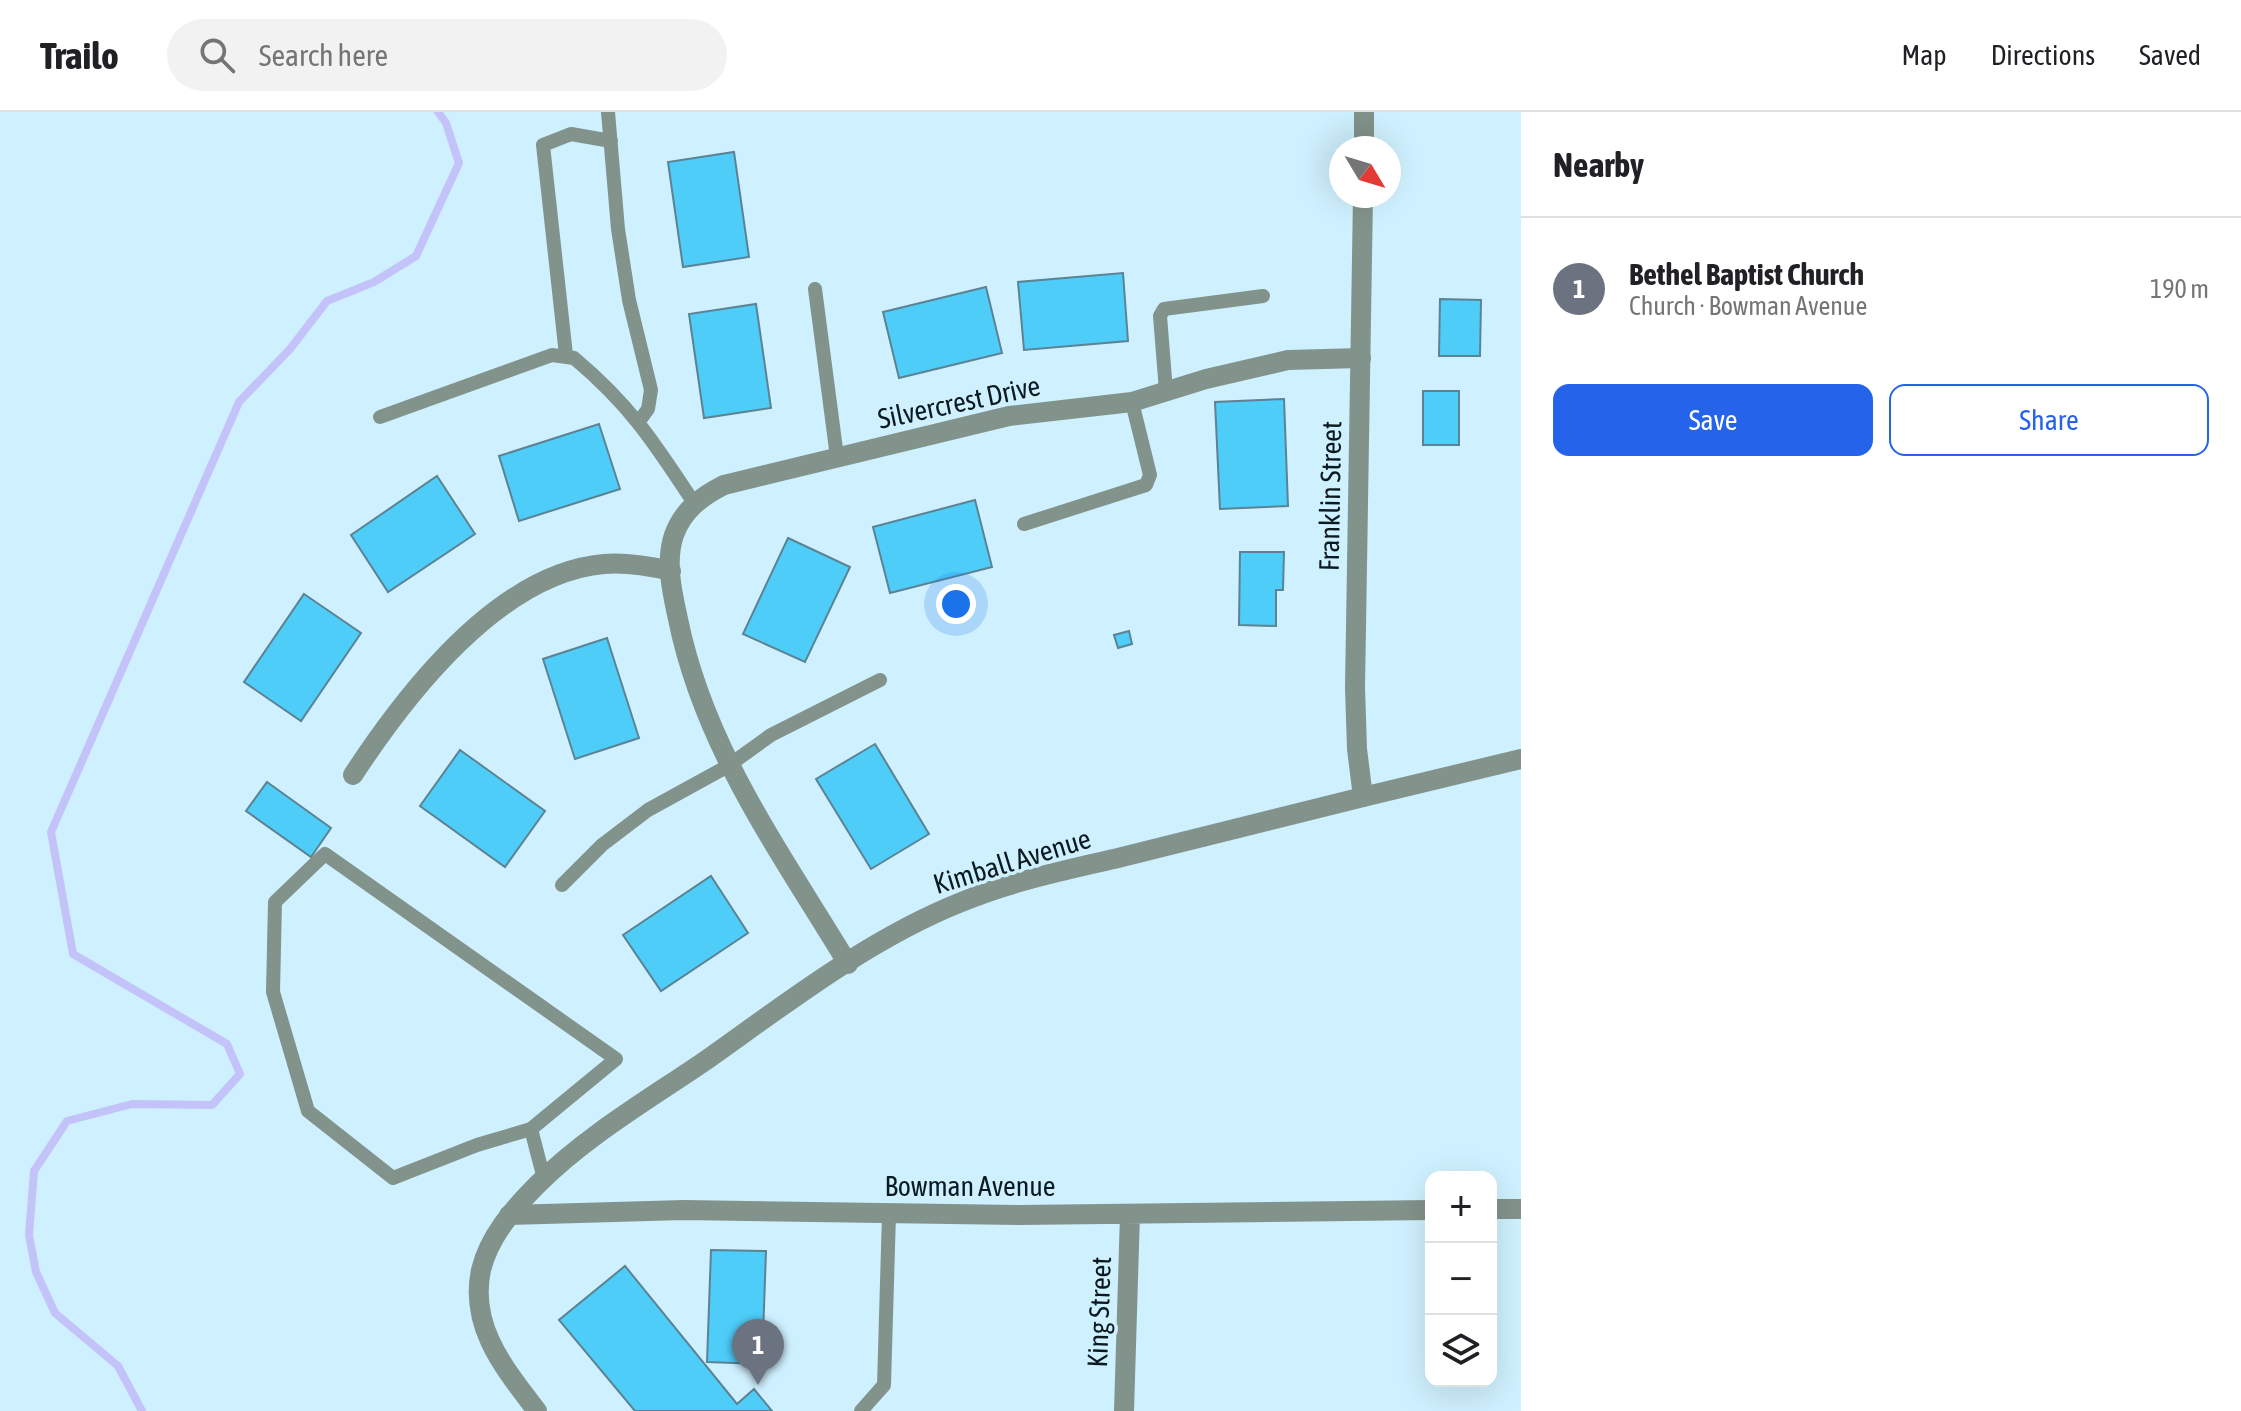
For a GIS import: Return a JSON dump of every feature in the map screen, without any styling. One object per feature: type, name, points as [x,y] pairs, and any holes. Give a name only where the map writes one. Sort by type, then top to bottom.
[{"type":"street","points":[[1364,112],[1364,136]]},
{"type":"street","name":"Franklin Street","points":[[1363,208],[1355,688],[1363,797]]},
{"type":"street","name":"Silvercrest Drive","points":[[694,503],[724,485],[1009,416],[1132,402],[1288,360],[1361,358]]},
{"type":"street","points":[[694,503],[674,536],[671,571],[686,658],[704,714],[728,766],[848,964]]},
{"type":"street","points":[[353,775],[392,715],[431,670],[465,637],[544,581],[603,564],[637,564],[671,571]]},
{"type":"street","name":"Kimball Avenue","points":[[537,1411],[498,1358],[485,1333],[479,1306],[482,1267],[492,1241],[509,1215],[580,1147],[848,964],[911,924],[1000,889],[1521,759]]},
{"type":"street","points":[[1497,1209],[1521,1209]]},
{"type":"street","name":"Bowman Avenue","points":[[509,1215],[684,1210],[889,1214],[1425,1210]]},
{"type":"street","name":"King Street","points":[[1124,1411],[1130,1214]]},
{"type":"lane","points":[[608,112],[629,300],[651,390],[648,409],[640,420]]},
{"type":"lane","points":[[566,355],[543,145],[571,134],[611,141]]},
{"type":"lane","points":[[815,289],[837,457]]},
{"type":"lane","points":[[1166,391],[1160,316],[1164,309],[1263,296]]},
{"type":"lane","points":[[380,417],[552,355],[566,355],[614,391],[640,420],[694,503]]},
{"type":"lane","points":[[1024,524],[1146,485],[1150,475],[1132,402]]},
{"type":"lane","points":[[562,885],[602,845],[648,810],[728,766],[771,735],[880,680]]},
{"type":"lane","points":[[325,854],[616,1059],[531,1129],[477,1145],[393,1178],[308,1111],[273,992],[275,902],[325,854]]},
{"type":"lane","points":[[531,1129],[544,1179]]},
{"type":"lane","points":[[861,1411],[884,1385],[889,1214]]},
{"type":"building","points":[[734,152],[749,257],[683,267],[668,162]]},
{"type":"building","points":[[1123,273],[1128,341],[1024,350],[1018,282]]},
{"type":"building","points":[[986,287],[1002,353],[899,378],[883,312]]},
{"type":"building","points":[[1440,299],[1481,300],[1480,356],[1439,356]]},
{"type":"building","points":[[756,304],[771,408],[704,418],[689,314]]},
{"type":"building","points":[[1423,391],[1459,391],[1459,445],[1423,445]]},
{"type":"building","points":[[1284,399],[1288,506],[1220,509],[1215,402]]},
{"type":"building","points":[[599,424],[620,489],[519,521],[499,456]]},
{"type":"building","points":[[437,476],[475,534],[388,592],[351,535]]},
{"type":"building","points":[[975,500],[992,567],[890,593],[873,527]]},
{"type":"building","points":[[788,538],[850,567],[805,662],[743,634]]},
{"type":"building","points":[[1240,552],[1284,552],[1283,590],[1276,590],[1276,626],[1239,625]]},
{"type":"building","points":[[304,594],[361,633],[301,721],[244,682]]},
{"type":"building","points":[[1129,631],[1132,644],[1118,648],[1114,635]]},
{"type":"building","points":[[607,638],[639,738],[575,759],[543,659]]},
{"type":"building","points":[[875,744],[929,834],[871,869],[816,779]]},
{"type":"building","points":[[460,750],[545,811],[505,867],[420,806]]},
{"type":"building","points":[[267,782],[331,828],[311,857],[246,811]]},
{"type":"building","points":[[711,876],[748,933],[661,991],[623,935]]},
{"type":"building","points":[[711,1250],[766,1251],[762,1364],[707,1362]]},
{"type":"building","points":[[625,1266],[737,1404],[754,1389],[772,1411],[635,1411],[559,1320]]},
{"type":"waterway","points":[[142,1411],[118,1366],[55,1313],[36,1272],[29,1235],[34,1171],[67,1121],[132,1104],[212,1105],[240,1074],[227,1044],[73,954],[51,832],[239,402],[290,349],[327,301],[374,282],[416,256],[459,163],[446,123],[438,112]]},
{"type":"place","name":"Bethel Baptist Church","points":[[758,1385]]}]
